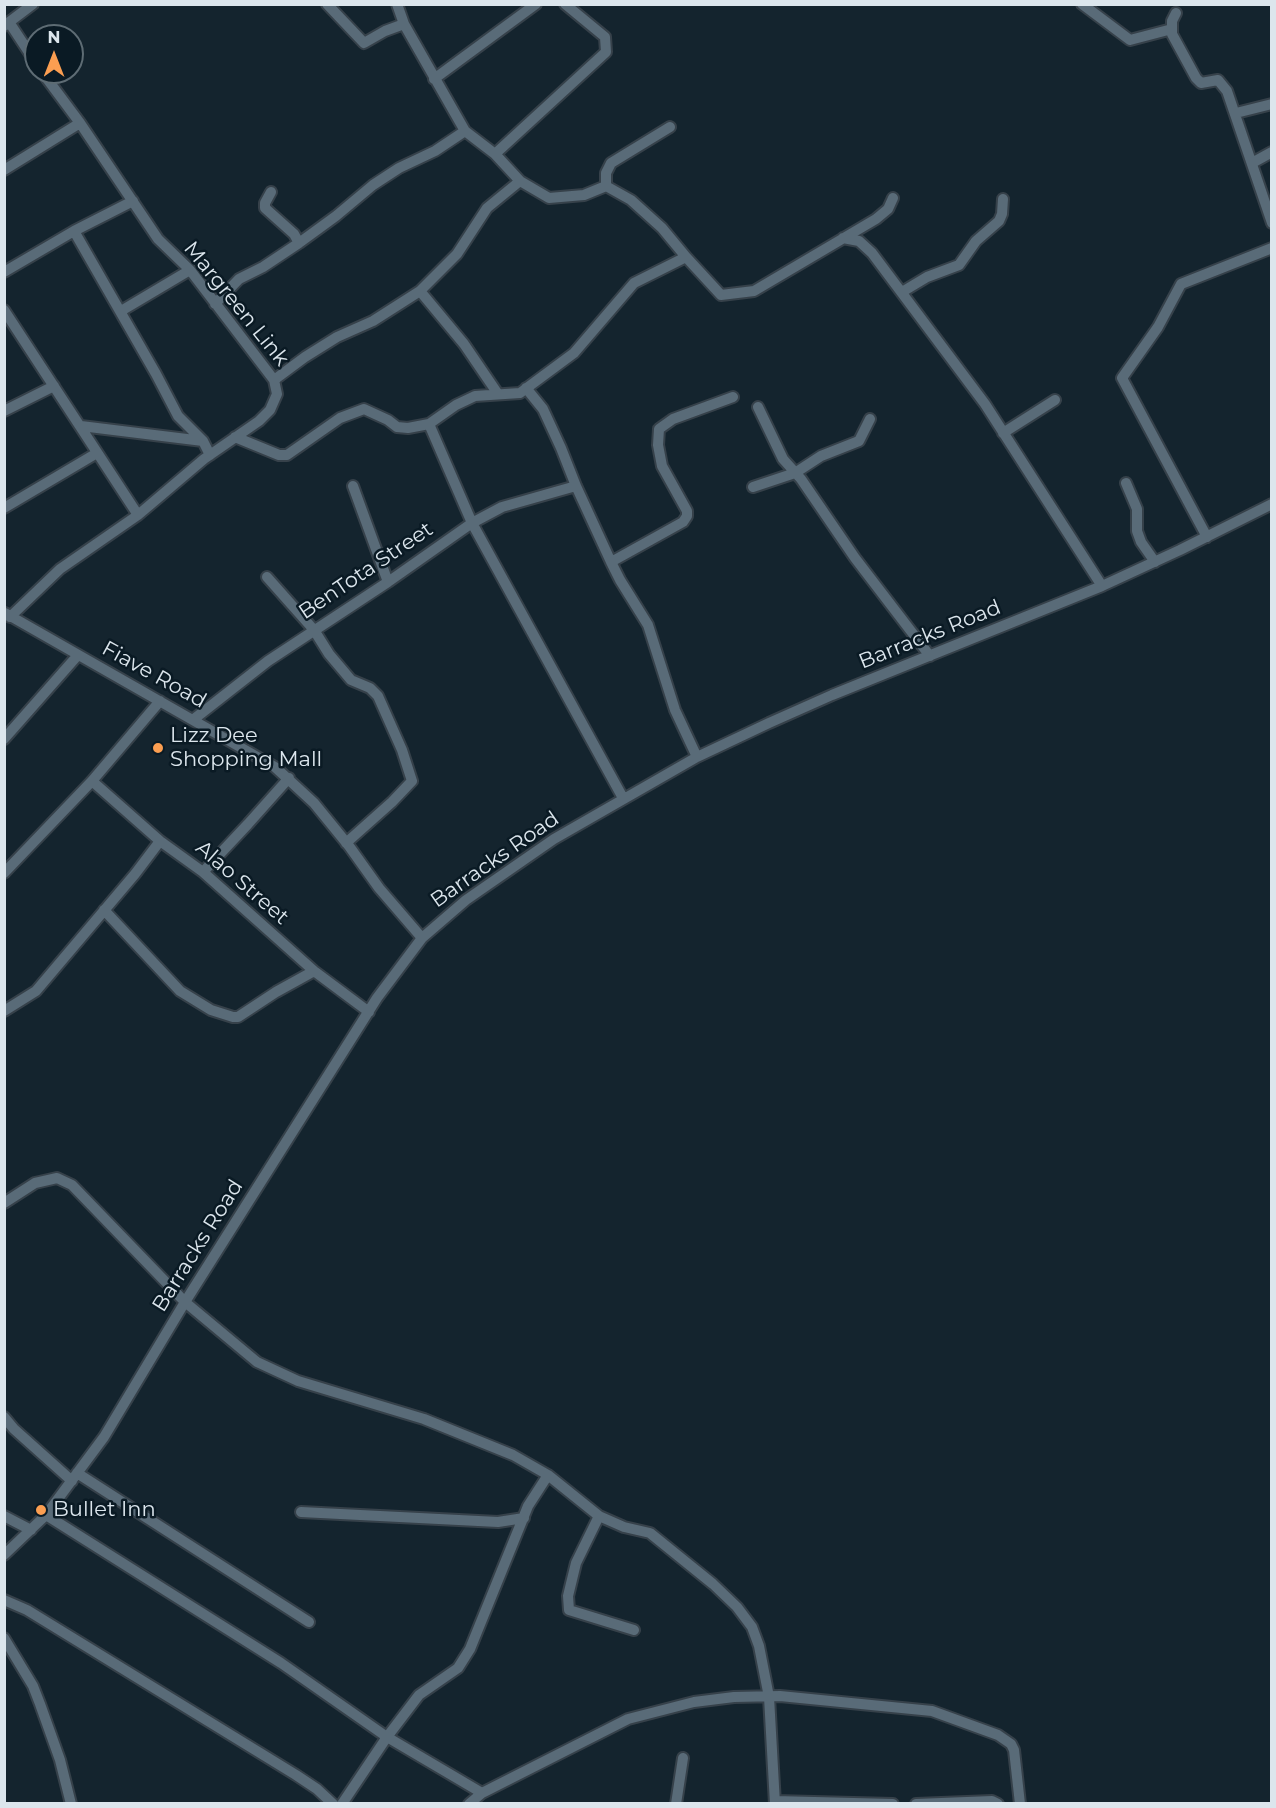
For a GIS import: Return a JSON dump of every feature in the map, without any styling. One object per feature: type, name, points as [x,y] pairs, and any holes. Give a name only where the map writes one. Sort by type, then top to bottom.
[{"type":"street","points":[[24,47],[7,24],[33,4]]},
{"type":"street","points":[[327,4],[364,43],[385,31],[404,24]]},
{"type":"street","points":[[397,4],[404,24],[465,131],[495,154],[520,181],[549,198],[584,195],[606,186]]},
{"type":"street","points":[[434,79],[536,4]]},
{"type":"street","points":[[495,154],[606,52],[605,37],[565,4]]},
{"type":"street","points":[[1082,4],[1130,40],[1172,28]]},
{"type":"street","points":[[1176,13],[1172,28],[1175,40],[1197,80],[1201,83],[1218,80],[1225,87],[1236,113],[1272,223]]},
{"type":"street","name":"Margreen Link","points":[[7,615],[60,569],[138,515],[210,455],[259,421],[270,410],[277,394],[274,380],[190,270],[158,239],[51,84]]},
{"type":"street","points":[[1236,113],[1272,104]]},
{"type":"street","points":[[4,170],[80,123]]},
{"type":"street","points":[[606,186],[606,172],[610,164],[670,127]]},
{"type":"street","points":[[216,304],[239,279],[263,267],[298,243],[336,216],[373,185],[399,168],[435,151],[465,131]]},
{"type":"street","points":[[1252,164],[1272,152]]},
{"type":"street","points":[[274,380],[336,337],[374,321],[420,291],[457,254],[487,208],[520,181]]},
{"type":"street","points":[[606,186],[631,200],[662,228],[721,295],[754,291],[883,214],[893,198]]},
{"type":"street","points":[[271,192],[265,208],[294,234],[298,243]]},
{"type":"street","points":[[902,292],[927,277],[959,265],[976,242],[999,221],[1003,199]]},
{"type":"street","points":[[4,272],[74,231],[133,201]]},
{"type":"street","points":[[74,231],[121,310],[178,417],[203,441],[210,455]]},
{"type":"street","points":[[843,238],[859,241],[865,245],[902,292],[985,404],[1102,586]]},
{"type":"street","points":[[1207,537],[1122,378],[1158,327],[1181,284],[1272,248]]},
{"type":"street","points":[[235,437],[279,455],[287,455],[340,418],[364,409],[388,420],[397,427],[408,428],[429,424],[456,405],[475,396],[520,393],[574,353],[634,283],[686,257]]},
{"type":"street","points":[[121,310],[190,270]]},
{"type":"street","points":[[420,291],[464,344],[498,394]]},
{"type":"street","points":[[4,310],[138,515]]},
{"type":"street","points":[[4,411],[54,386]]},
{"type":"street","points":[[526,388],[543,409],[611,562],[648,625],[675,710],[698,757]]},
{"type":"street","points":[[611,562],[683,522],[687,516],[687,511],[662,466],[658,445],[659,429],[673,419],[733,397]]},
{"type":"street","points":[[1003,433],[1055,400]]},
{"type":"street","points":[[758,407],[783,459],[930,656]]},
{"type":"street","points":[[753,487],[795,473],[821,456],[859,441],[870,419]]},
{"type":"street","points":[[429,424],[472,523],[624,798]]},
{"type":"street","points":[[81,426],[203,441]]},
{"type":"street","points":[[4,508],[97,453]]},
{"type":"street","points":[[1126,483],[1137,509],[1137,531],[1141,542],[1155,562]]},
{"type":"street","points":[[352,486],[388,582]]},
{"type":"street","name":"BenTota Street","points":[[194,719],[268,661],[388,582],[472,523],[502,507],[576,486]]},
{"type":"street","name":"Barracks Road","points":[[4,1556],[46,1515],[104,1437],[185,1302],[369,1012],[422,938],[466,900],[554,839],[698,757],[769,723],[1102,586],[1272,504]]},
{"type":"street","points":[[267,577],[314,630],[329,654],[351,680],[370,688],[378,696],[402,750],[412,781],[346,843]]},
{"type":"street","name":"Fiave Road","points":[[7,615],[275,767],[314,803],[379,888],[422,938]]},
{"type":"street","points":[[4,739],[78,655]]},
{"type":"street","points":[[4,873],[92,781],[160,700]]},
{"type":"street","points":[[203,872],[289,778]]},
{"type":"street","name":"Alao Street","points":[[92,781],[160,841],[203,872],[314,971],[369,1012]]},
{"type":"street","points":[[4,1011],[36,991],[160,841]]},
{"type":"street","points":[[104,910],[180,991],[211,1011],[238,1017],[314,971]]},
{"type":"street","points":[[4,1203],[35,1183],[57,1178],[72,1185],[185,1302],[257,1362],[298,1381],[424,1419],[513,1455],[548,1475],[599,1516],[624,1527],[650,1533],[713,1584],[737,1607],[752,1627],[759,1646],[769,1697],[775,1802],[893,1803]]},
{"type":"street","points":[[4,1417],[14,1429],[74,1477],[309,1622]]},
{"type":"street","points":[[342,1803],[419,1695],[458,1668],[470,1649],[528,1506],[548,1475]]},
{"type":"street","points":[[301,1512],[498,1522],[524,1518]]},
{"type":"street","points":[[46,1515],[281,1663],[387,1737],[482,1793]]},
{"type":"street","points":[[4,1516],[31,1530]]},
{"type":"street","points":[[599,1516],[576,1563],[568,1596],[569,1611],[634,1630]]},
{"type":"street","points":[[4,1600],[27,1610],[287,1770],[317,1789],[333,1803]]},
{"type":"street","points":[[4,1638],[33,1686],[60,1760],[71,1803]]},
{"type":"street","points":[[468,1803],[482,1793],[628,1719],[694,1701],[780,1695],[932,1711],[998,1735],[1011,1744],[1014,1750],[1020,1803]]},
{"type":"street","points":[[676,1803],[683,1758]]},
{"type":"street","points":[[916,1803],[998,1803]]},
{"type":"place","name":"Lizz Dee Shopping Mall","points":[[158,748]]},
{"type":"place","name":"Bullet Inn","points":[[41,1510]]}]
